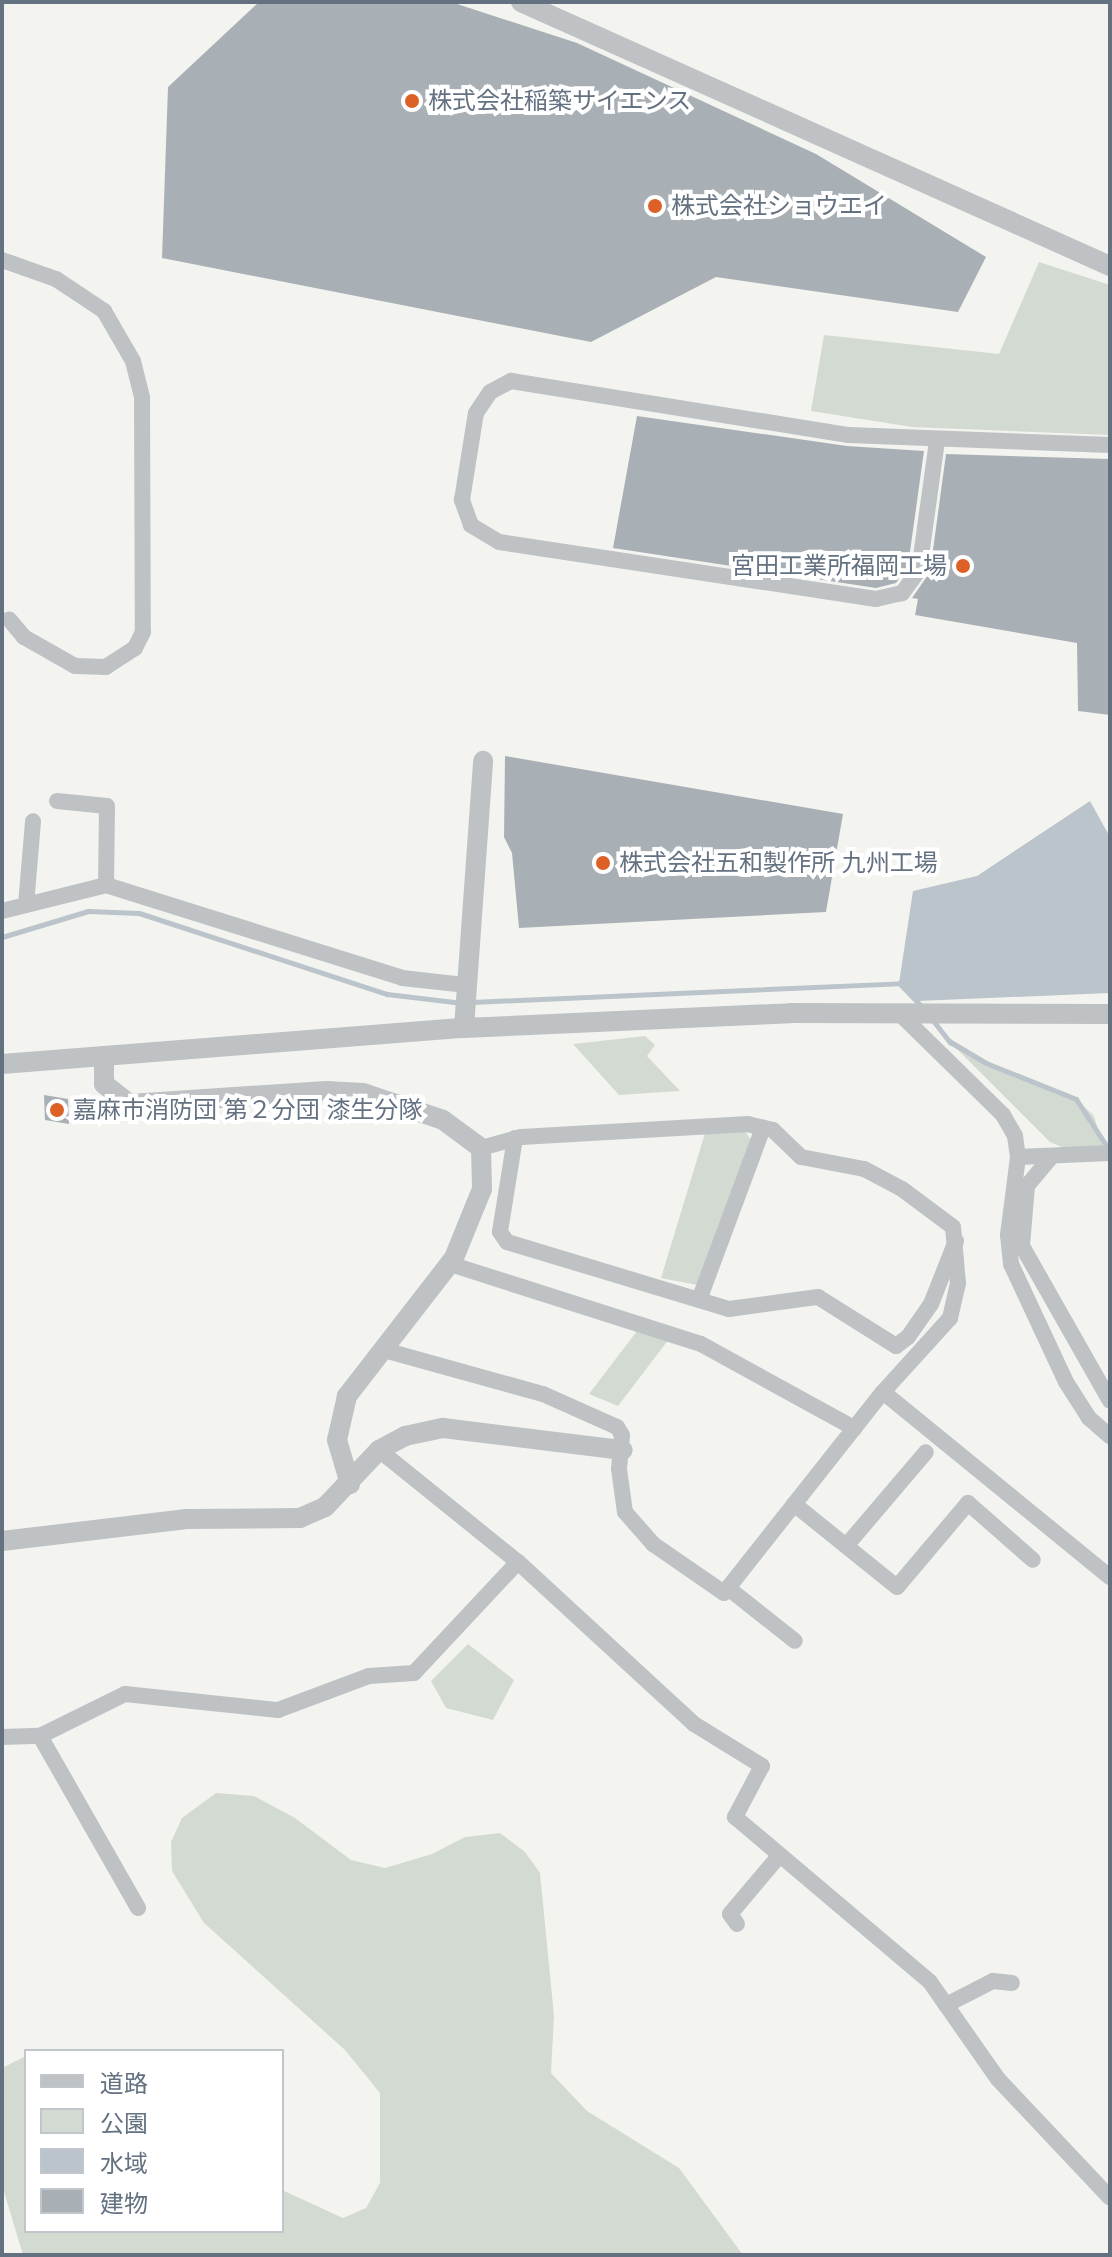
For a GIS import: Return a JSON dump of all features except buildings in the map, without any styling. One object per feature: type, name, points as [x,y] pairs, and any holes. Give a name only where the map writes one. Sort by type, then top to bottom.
[{"type":"street","points":[[521,2],[1110,266]]},
{"type":"street","points":[[2,260],[56,279],[104,311],[133,361],[142,398],[143,632],[135,648],[106,667],[75,666],[24,637],[9,619]]},
{"type":"street","points":[[937,441],[919,570],[902,593],[876,599],[499,542],[471,525],[462,500],[476,413],[490,392],[511,381],[849,435],[937,441],[1110,445]]},
{"type":"street","points":[[464,1028],[483,761]]},
{"type":"street","points":[[57,801],[107,806],[106,885]]},
{"type":"street","points":[[26,905],[33,821]]},
{"type":"street","points":[[2,911],[106,885],[402,978],[465,985]]},
{"type":"street","points":[[905,1012],[1003,1115],[1018,1157],[1008,1235],[1011,1264],[1066,1382],[1089,1418],[1110,1436]]},
{"type":"street","points":[[2,1064],[464,1028],[905,1012],[1110,1014]]},
{"type":"street","points":[[104,1056],[104,1084],[130,1104],[363,1093],[443,1120],[481,1148]]},
{"type":"street","points":[[384,1350],[599,1414],[617,1427],[623,1450],[619,1469],[625,1512],[653,1544],[724,1593],[883,1392],[950,1318],[958,1283],[958,1239],[953,1227],[902,1189],[850,1163],[801,1157],[780,1135],[763,1128],[515,1138],[481,1148]]},
{"type":"street","points":[[699,1300],[763,1128]]},
{"type":"street","points":[[515,1138],[500,1232],[507,1242],[729,1309],[818,1297],[886,1345],[896,1346],[908,1337],[931,1304],[958,1239]]},
{"type":"street","points":[[350,1484],[337,1440],[347,1396],[450,1264],[482,1189],[481,1148]]},
{"type":"street","points":[[1018,1157],[1104,1153]]},
{"type":"street","points":[[1052,1156],[1027,1186],[1022,1246],[1110,1401]]},
{"type":"street","points":[[450,1264],[701,1344],[854,1428]]},
{"type":"street","points":[[883,1392],[962,1451],[1110,1577]]},
{"type":"street","points":[[2,1541],[187,1519],[300,1518],[325,1507],[379,1450],[405,1436],[443,1428],[623,1450]]},
{"type":"street","points":[[379,1450],[518,1562],[694,1724],[762,1766],[735,1817],[930,1982],[998,2079],[1110,2198]]},
{"type":"street","points":[[846,1546],[926,1452]]},
{"type":"street","points":[[794,1504],[897,1587],[968,1503],[1033,1560]]},
{"type":"street","points":[[2,1737],[40,1736],[125,1694],[278,1710],[369,1676],[414,1673],[518,1562]]},
{"type":"street","points":[[728,1588],[795,1641]]},
{"type":"street","points":[[40,1736],[138,1908]]},
{"type":"street","points":[[737,1924],[730,1914],[779,1856]]},
{"type":"street","points":[[946,2005],[993,1981],[1012,1983]]},
{"type":"green space","points":[[1039,262],[1110,285],[1110,435],[912,427],[811,411],[824,335],[999,354]]},
{"type":"green space","points":[[941,1033],[1014,1077],[1076,1099],[1094,1116],[1103,1147],[1067,1149],[1050,1142]]},
{"type":"green space","points":[[645,1036],[655,1045],[647,1056],[680,1091],[619,1095],[573,1044]]},
{"type":"green space","points":[[744,1129],[752,1142],[697,1285],[661,1278],[706,1130]]},
{"type":"green space","points":[[637,1331],[669,1339],[618,1406],[589,1394]]},
{"type":"green space","points":[[468,1644],[514,1680],[493,1720],[446,1708],[431,1681]]},
{"type":"green space","points":[[216,1793],[254,1796],[295,1818],[351,1860],[385,1868],[432,1854],[465,1837],[500,1833],[525,1852],[540,1873],[554,2016],[551,2073],[587,2111],[679,2168],[743,2255],[23,2255],[2,2185],[2,2068],[24,2057],[24,2233],[284,2233],[284,2191],[343,2218],[366,2208],[380,2183],[380,2093],[345,2050],[204,1923],[172,1871],[171,1842],[182,1818]]},
{"type":"water","points":[[1090,801],[1110,837],[1110,993],[917,1001],[899,983],[913,891],[977,876]]},
{"type":"waterway","points":[[2,937],[88,911],[139,913],[387,994],[462,1003]]},
{"type":"waterway","points":[[472,1002],[899,983],[922,1007]]},
{"type":"waterway","points":[[931,1018],[950,1042],[986,1063],[1076,1099],[1109,1150]]},
{"type":"place","name":"株式会社稲築サイエンス","points":[[412,101]]},
{"type":"place","name":"株式会社ショウエイ","points":[[655,206]]},
{"type":"place","name":"宮田工業所福岡工場","points":[[963,566]]},
{"type":"place","name":"株式会社五和製作所 九州工場","points":[[603,863]]},
{"type":"place","name":"嘉麻市消防団 第２分団 漆生分隊","points":[[57,1110]]}]
